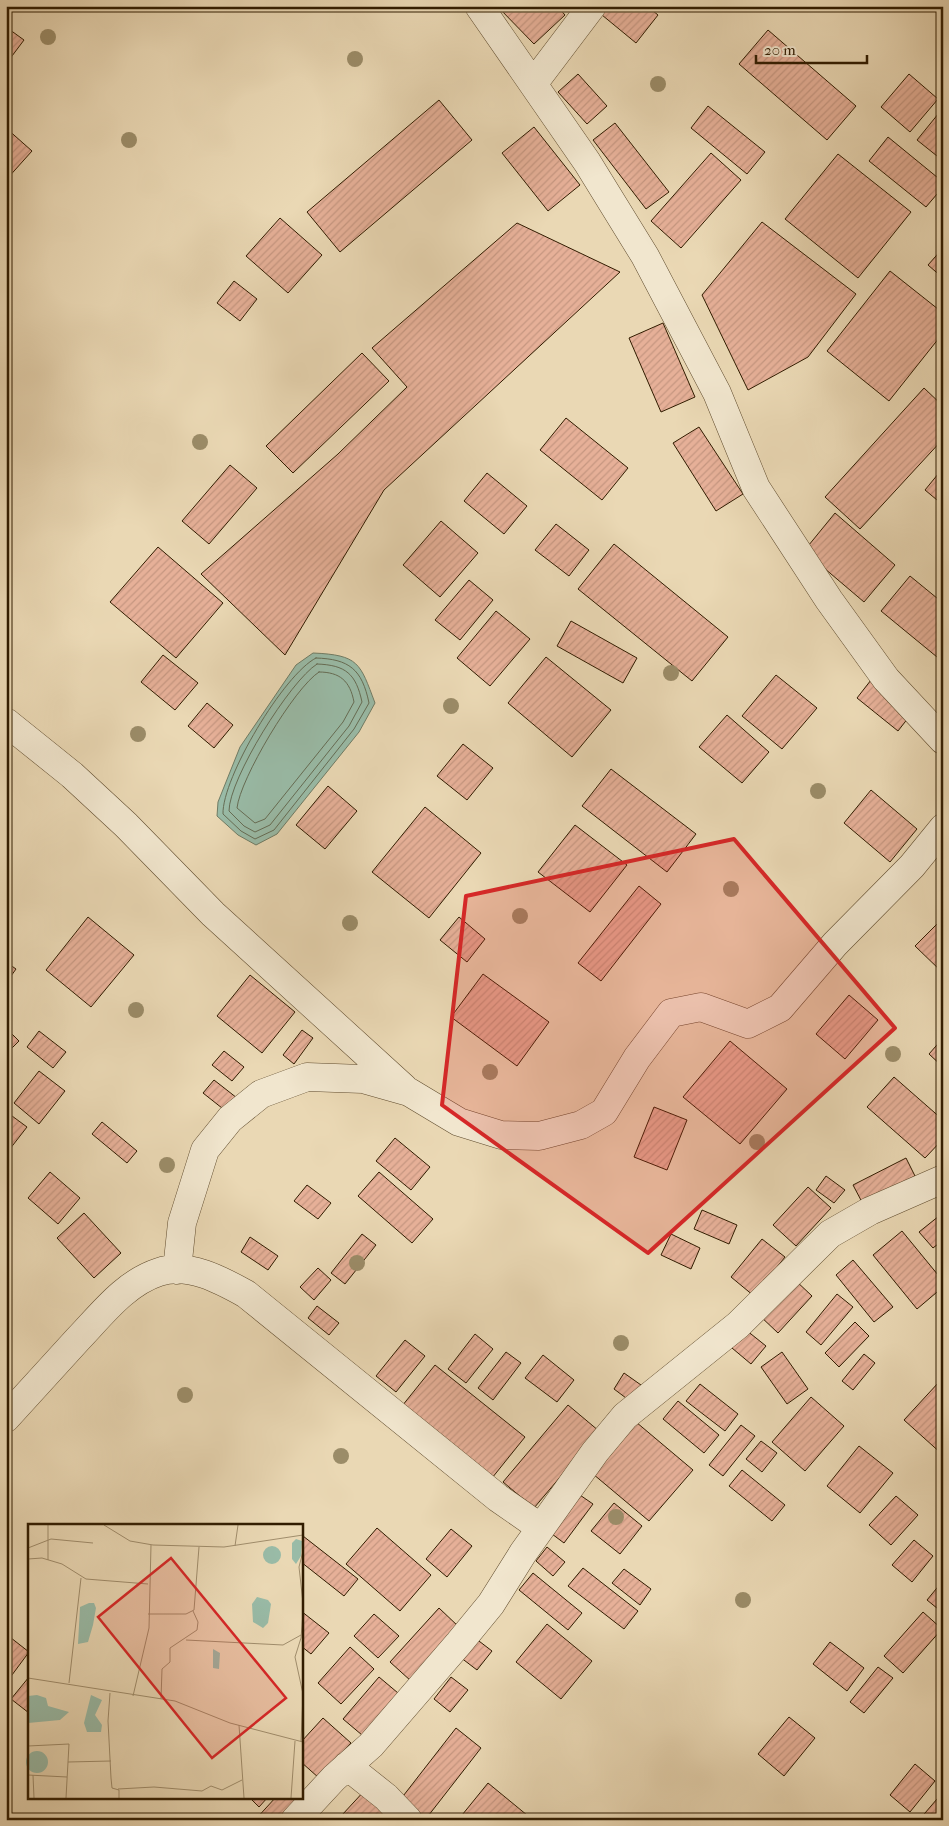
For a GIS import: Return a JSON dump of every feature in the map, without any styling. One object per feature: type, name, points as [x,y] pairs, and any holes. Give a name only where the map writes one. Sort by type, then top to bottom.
[{"type":"street","points":[[479,6],[587,162],[645,256],[717,393],[756,488],[829,600],[886,679],[943,740]]},
{"type":"street","points":[[533,84],[592,6]]},
{"type":"street","points":[[6,722],[72,775],[126,826],[213,914],[409,1092],[459,1122],[501,1136],[539,1136],[581,1125],[604,1112],[637,1058],[671,1014],[701,1007],[748,1024],[780,1008],[835,944],[912,866],[943,828]]},
{"type":"street","points":[[177,1270],[182,1223],[205,1150],[230,1119],[261,1094],[307,1076],[363,1079],[409,1092]]},
{"type":"street","points":[[295,1820],[371,1745],[470,1630],[491,1604],[541,1528],[595,1452],[625,1416],[738,1325],[830,1234],[870,1211],[943,1179]]},
{"type":"street","points":[[6,1418],[120,1296],[134,1284],[160,1271],[186,1270],[218,1278],[246,1294],[498,1498],[541,1528]]},
{"type":"street","points":[[348,1766],[386,1797],[408,1820]]},
{"type":"highlighted area","points":[[734,839],[895,1028],[648,1253],[442,1105],[466,896]]},
{"type":"water","points":[[313,653],[340,656],[356,664],[361,670],[375,703],[359,732],[277,834],[256,845],[238,835],[217,816],[218,802],[240,747],[296,665]]},
{"type":"building","points":[[497,6],[557,6],[565,15],[534,44]]},
{"type":"building","points":[[609,6],[647,6],[658,15],[636,43],[602,15]]},
{"type":"building","points":[[6,27],[24,40],[6,64]]},
{"type":"building","points":[[768,30],[856,106],[827,140],[739,64]]},
{"type":"building","points":[[578,74],[607,106],[587,124],[558,92]]},
{"type":"building","points":[[909,74],[938,99],[910,132],[881,107]]},
{"type":"building","points":[[439,100],[472,140],[340,252],[307,212]]},
{"type":"building","points":[[708,106],[765,152],[747,174],[691,128]]},
{"type":"building","points":[[943,108],[943,149],[937,156],[917,140]]},
{"type":"building","points":[[615,123],[669,192],[646,209],[593,140]]},
{"type":"building","points":[[534,127],[580,185],[548,211],[502,153]]},
{"type":"building","points":[[6,128],[32,151],[6,180]]},
{"type":"building","points":[[888,137],[943,182],[943,187],[926,207],[869,161]]},
{"type":"building","points":[[711,153],[741,180],[681,248],[651,221]]},
{"type":"building","points":[[838,154],[911,212],[858,278],[785,219]]},
{"type":"building","points":[[280,218],[322,255],[288,293],[246,256]]},
{"type":"building","points":[[762,222],[856,294],[808,357],[748,390],[702,295]]},
{"type":"building","points":[[517,223],[620,272],[384,490],[285,655],[201,574],[338,454],[407,387],[372,348]]},
{"type":"building","points":[[943,248],[943,278],[928,265]]},
{"type":"building","points":[[890,271],[943,313],[943,333],[889,401],[827,351]]},
{"type":"building","points":[[234,281],[257,299],[240,321],[217,303]]},
{"type":"building","points":[[663,323],[695,397],[661,412],[629,338]]},
{"type":"building","points":[[362,353],[389,381],[293,473],[266,446]]},
{"type":"building","points":[[924,388],[943,406],[943,439],[860,529],[825,497]]},
{"type":"building","points":[[566,418],[628,468],[602,500],[540,450]]},
{"type":"building","points":[[699,427],[743,494],[716,511],[673,443]]},
{"type":"building","points":[[230,465],[257,488],[209,544],[182,521]]},
{"type":"building","points":[[943,468],[943,505],[925,490]]},
{"type":"building","points":[[487,473],[527,506],[504,534],[464,501]]},
{"type":"building","points":[[835,513],[895,565],[864,602],[804,551]]},
{"type":"building","points":[[441,521],[478,553],[440,597],[403,565]]},
{"type":"building","points":[[556,524],[589,550],[569,576],[535,550]]},
{"type":"building","points":[[614,544],[728,637],[692,681],[578,589]]},
{"type":"building","points":[[158,547],[223,603],[176,658],[110,602]]},
{"type":"building","points":[[910,576],[943,603],[943,650],[937,657],[881,611]]},
{"type":"building","points":[[469,580],[493,600],[460,640],[435,620]]},
{"type":"building","points":[[496,611],[530,639],[490,686],[457,658]]},
{"type":"building","points":[[571,621],[637,658],[623,683],[557,646]]},
{"type":"building","points":[[163,655],[198,683],[175,710],[141,682]]},
{"type":"building","points":[[546,657],[611,710],[572,757],[508,703]]},
{"type":"building","points":[[776,675],[817,708],[782,749],[742,716]]},
{"type":"building","points":[[871,680],[912,713],[898,731],[857,698]]},
{"type":"building","points":[[207,703],[233,725],[214,748],[188,726]]},
{"type":"building","points":[[727,715],[769,752],[742,783],[699,747]]},
{"type":"building","points":[[463,744],[493,768],[467,800],[437,776]]},
{"type":"building","points":[[611,769],[696,834],[667,872],[582,806]]},
{"type":"building","points":[[328,786],[357,811],[325,849],[296,825]]},
{"type":"building","points":[[871,790],[917,829],[890,862],[844,823]]},
{"type":"building","points":[[425,807],[481,853],[429,918],[372,872]]},
{"type":"building","points":[[575,825],[627,865],[590,912],[538,872]]},
{"type":"building","points":[[639,886],[661,904],[601,981],[578,963]]},
{"type":"building","points":[[88,917],[134,955],[91,1007],[46,970]]},
{"type":"building","points":[[459,917],[485,939],[467,962],[440,940]]},
{"type":"building","points":[[943,918],[943,973],[915,946]]},
{"type":"building","points":[[6,962],[16,969],[6,983]]},
{"type":"building","points":[[483,974],[549,1022],[517,1066],[451,1017]]},
{"type":"building","points":[[250,975],[295,1012],[262,1053],[217,1016]]},
{"type":"building","points":[[849,995],[878,1020],[845,1059],[816,1034]]},
{"type":"building","points":[[6,1028],[19,1041],[6,1054]]},
{"type":"building","points":[[302,1030],[313,1038],[294,1064],[283,1055]]},
{"type":"building","points":[[39,1031],[66,1052],[53,1068],[27,1047]]},
{"type":"building","points":[[943,1038],[943,1067],[929,1054]]},
{"type":"building","points":[[730,1041],[787,1089],[740,1144],[683,1097]]},
{"type":"building","points":[[224,1051],[244,1067],[232,1081],[212,1065]]},
{"type":"building","points":[[39,1071],[65,1091],[39,1124],[14,1103]]},
{"type":"building","points":[[894,1077],[943,1120],[943,1139],[925,1158],[867,1107]]},
{"type":"building","points":[[214,1080],[237,1098],[227,1112],[203,1093]]},
{"type":"building","points":[[654,1107],[687,1120],[667,1170],[634,1157]]},
{"type":"building","points":[[8,1113],[27,1127],[6,1154],[6,1115]]},
{"type":"building","points":[[102,1122],[137,1151],[127,1163],[92,1134]]},
{"type":"building","points":[[395,1138],[430,1167],[411,1190],[376,1161]]},
{"type":"building","points":[[906,1158],[915,1176],[863,1204],[853,1185]]},
{"type":"building","points":[[50,1172],[80,1198],[58,1224],[28,1198]]},
{"type":"building","points":[[379,1172],[433,1219],[412,1243],[358,1196]]},
{"type":"building","points":[[826,1176],[845,1190],[834,1203],[816,1190]]},
{"type":"building","points":[[307,1185],[331,1203],[318,1219],[294,1201]]},
{"type":"building","points":[[808,1187],[831,1208],[796,1246],[773,1225]]},
{"type":"building","points":[[702,1210],[737,1225],[729,1244],[694,1229]]},
{"type":"building","points":[[84,1213],[121,1253],[94,1278],[57,1238]]},
{"type":"building","points":[[939,1216],[943,1221],[943,1240],[933,1248],[919,1232]]},
{"type":"building","points":[[902,1231],[943,1281],[943,1287],[917,1309],[873,1255]]},
{"type":"building","points":[[362,1234],[376,1245],[345,1284],[331,1273]]},
{"type":"building","points":[[671,1234],[700,1248],[691,1269],[661,1255]]},
{"type":"building","points":[[250,1237],[278,1256],[268,1270],[241,1252]]},
{"type":"building","points":[[762,1239],[785,1257],[754,1296],[731,1277]]},
{"type":"building","points":[[853,1260],[893,1307],[874,1322],[836,1275]]},
{"type":"building","points":[[318,1268],[331,1280],[314,1300],[300,1287]]},
{"type":"building","points":[[794,1279],[812,1296],[778,1333],[759,1315]]},
{"type":"building","points":[[837,1294],[853,1307],[821,1345],[806,1332]]},
{"type":"building","points":[[317,1306],[339,1323],[329,1335],[308,1318]]},
{"type":"building","points":[[855,1322],[869,1336],[839,1367],[825,1353]]},
{"type":"building","points":[[746,1330],[766,1346],[751,1364],[732,1348]]},
{"type":"building","points":[[475,1334],[493,1349],[466,1383],[448,1369]]},
{"type":"building","points":[[405,1340],[425,1356],[396,1392],[376,1376]]},
{"type":"building","points":[[506,1352],[521,1363],[493,1400],[478,1388]]},
{"type":"building","points":[[782,1352],[808,1389],[787,1404],[761,1367]]},
{"type":"building","points":[[864,1354],[875,1363],[853,1390],[842,1381]]},
{"type":"building","points":[[543,1355],[574,1380],[557,1402],[525,1378]]},
{"type":"building","points":[[435,1365],[525,1437],[488,1483],[398,1411]]},
{"type":"building","points":[[624,1373],[641,1385],[630,1401],[614,1389]]},
{"type":"building","points":[[939,1382],[943,1385],[943,1455],[904,1420]]},
{"type":"building","points":[[700,1384],[738,1414],[725,1431],[686,1401]]},
{"type":"building","points":[[811,1397],[844,1426],[805,1471],[772,1442]]},
{"type":"building","points":[[678,1401],[719,1435],[704,1453],[663,1419]]},
{"type":"building","points":[[568,1405],[599,1431],[534,1508],[503,1482]]},
{"type":"building","points":[[636,1422],[693,1470],[649,1521],[593,1474]]},
{"type":"building","points":[[741,1425],[755,1436],[723,1476],[709,1465]]},
{"type":"building","points":[[761,1441],[777,1453],[762,1472],[746,1459]]},
{"type":"building","points":[[859,1446],[893,1473],[860,1513],[827,1486]]},
{"type":"building","points":[[742,1470],[785,1505],[772,1521],[729,1486]]},
{"type":"building","points":[[577,1493],[593,1504],[564,1543],[548,1531]]},
{"type":"building","points":[[896,1496],[918,1515],[891,1545],[869,1525]]},
{"type":"building","points":[[614,1503],[642,1526],[620,1554],[591,1531]]},
{"type":"building","points":[[377,1528],[431,1575],[400,1611],[346,1564]]},
{"type":"building","points":[[451,1529],[472,1546],[447,1577],[426,1559]]},
{"type":"building","points":[[303,1536],[358,1579],[344,1596],[302,1563]]},
{"type":"building","points":[[914,1540],[933,1556],[912,1582],[892,1565]]},
{"type":"building","points":[[547,1547],[565,1562],[553,1576],[536,1561]]},
{"type":"building","points":[[583,1568],[638,1611],[624,1629],[568,1586]]},
{"type":"building","points":[[624,1569],[651,1589],[640,1605],[612,1583]]},
{"type":"building","points":[[533,1573],[582,1613],[568,1630],[519,1590]]},
{"type":"building","points":[[941,1583],[943,1584],[943,1613],[927,1600]]},
{"type":"building","points":[[439,1608],[459,1627],[411,1681],[390,1662]]},
{"type":"building","points":[[302,1612],[329,1633],[311,1654],[302,1647]]},
{"type":"building","points":[[923,1612],[942,1629],[903,1673],[884,1656]]},
{"type":"building","points":[[374,1614],[399,1636],[378,1658],[354,1636]]},
{"type":"building","points":[[547,1624],[592,1661],[561,1699],[516,1662]]},
{"type":"building","points":[[6,1634],[28,1651],[28,1653],[9,1679],[6,1676]]},
{"type":"building","points":[[475,1638],[492,1651],[477,1670],[460,1657]]},
{"type":"building","points":[[830,1642],[864,1668],[847,1691],[813,1664]]},
{"type":"building","points":[[350,1647],[374,1669],[341,1704],[318,1683]]},
{"type":"building","points":[[878,1667],[893,1678],[864,1713],[850,1702]]},
{"type":"building","points":[[379,1677],[398,1693],[362,1735],[343,1719]]},
{"type":"building","points":[[451,1677],[468,1690],[450,1712],[434,1699]]},
{"type":"building","points":[[28,1678],[28,1712],[11,1699]]},
{"type":"building","points":[[789,1717],[815,1738],[784,1776],[758,1754]]},
{"type":"building","points":[[323,1718],[351,1743],[319,1778],[302,1763],[302,1741]]},
{"type":"building","points":[[456,1728],[481,1748],[425,1820],[400,1800]]},
{"type":"building","points":[[915,1764],[935,1781],[910,1812],[890,1795]]},
{"type":"building","points":[[488,1783],[533,1820],[458,1820]]},
{"type":"building","points":[[366,1789],[401,1820],[347,1820],[342,1815]]},
{"type":"building","points":[[943,1792],[943,1820],[919,1820]]},
{"type":"building","points":[[250,1798],[267,1798],[259,1807]]},
{"type":"building","points":[[275,1798],[299,1798],[280,1820],[255,1820]]}]
